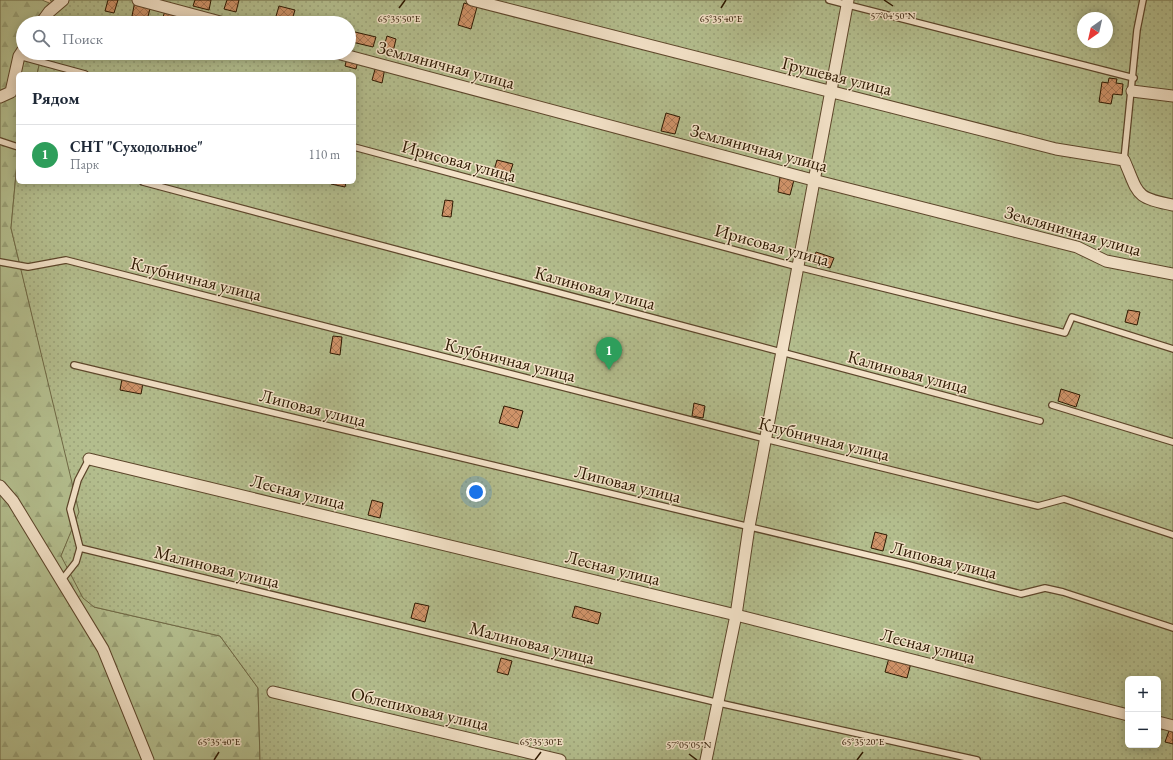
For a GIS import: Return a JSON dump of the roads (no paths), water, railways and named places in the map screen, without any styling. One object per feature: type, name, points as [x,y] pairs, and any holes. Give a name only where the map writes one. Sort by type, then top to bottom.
[{"type":"street","points":[[46,16],[63,0]]},
{"type":"street","points":[[138,0],[198,16]]},
{"type":"street","name":"Грушевая улица","points":[[472,0],[1056,149],[1124,160]]},
{"type":"street","points":[[706,760],[736,615],[749,528],[765,439],[783,353],[813,180],[848,2]]},
{"type":"street","name":"Земляничная улица","points":[[356,58],[813,180],[1077,247],[1106,261],[1173,274]]},
{"type":"street","points":[[0,97],[10,92],[19,60]]},
{"type":"street","points":[[1132,91],[1173,96]]},
{"type":"street","points":[[1124,160],[1138,192],[1144,198],[1173,205]]},
{"type":"street","name":"Лесная улица","points":[[89,459],[736,615],[1125,714]]},
{"type":"street","points":[[0,486],[13,501],[104,649],[148,760]]},
{"type":"street","name":"Облепиховая улица","points":[[273,692],[560,760]]},
{"type":"street","points":[[1161,723],[1173,726]]},
{"type":"lane","points":[[829,0],[848,2],[1134,78]]},
{"type":"lane","points":[[1124,160],[1134,78],[1137,30],[1143,0]]},
{"type":"lane","points":[[42,60],[79,72]]},
{"type":"lane","points":[[0,141],[16,146]]},
{"type":"lane","name":"Ирисовая улица","points":[[356,148],[798,267],[1065,332],[1072,316],[1173,349]]},
{"type":"lane","name":"Калиновая улица","points":[[150,184],[1040,421]]},
{"type":"lane","name":"Клубничная улица","points":[[0,262],[28,267],[66,260],[765,439],[1038,506],[1064,499],[1173,535]]},
{"type":"lane","name":"Липовая улица","points":[[74,365],[749,528],[909,565],[1021,594],[1045,588],[1063,592],[1173,628]]},
{"type":"lane","points":[[1052,405],[1173,442]]},
{"type":"lane","points":[[61,581],[76,562],[80,548],[70,509],[78,480],[89,459]]},
{"type":"lane","name":"Малиновая улица","points":[[80,548],[719,703],[977,760]]},
{"type":"place","name":"СНТ \"Суходольное\"","points":[[609,370]]}]
